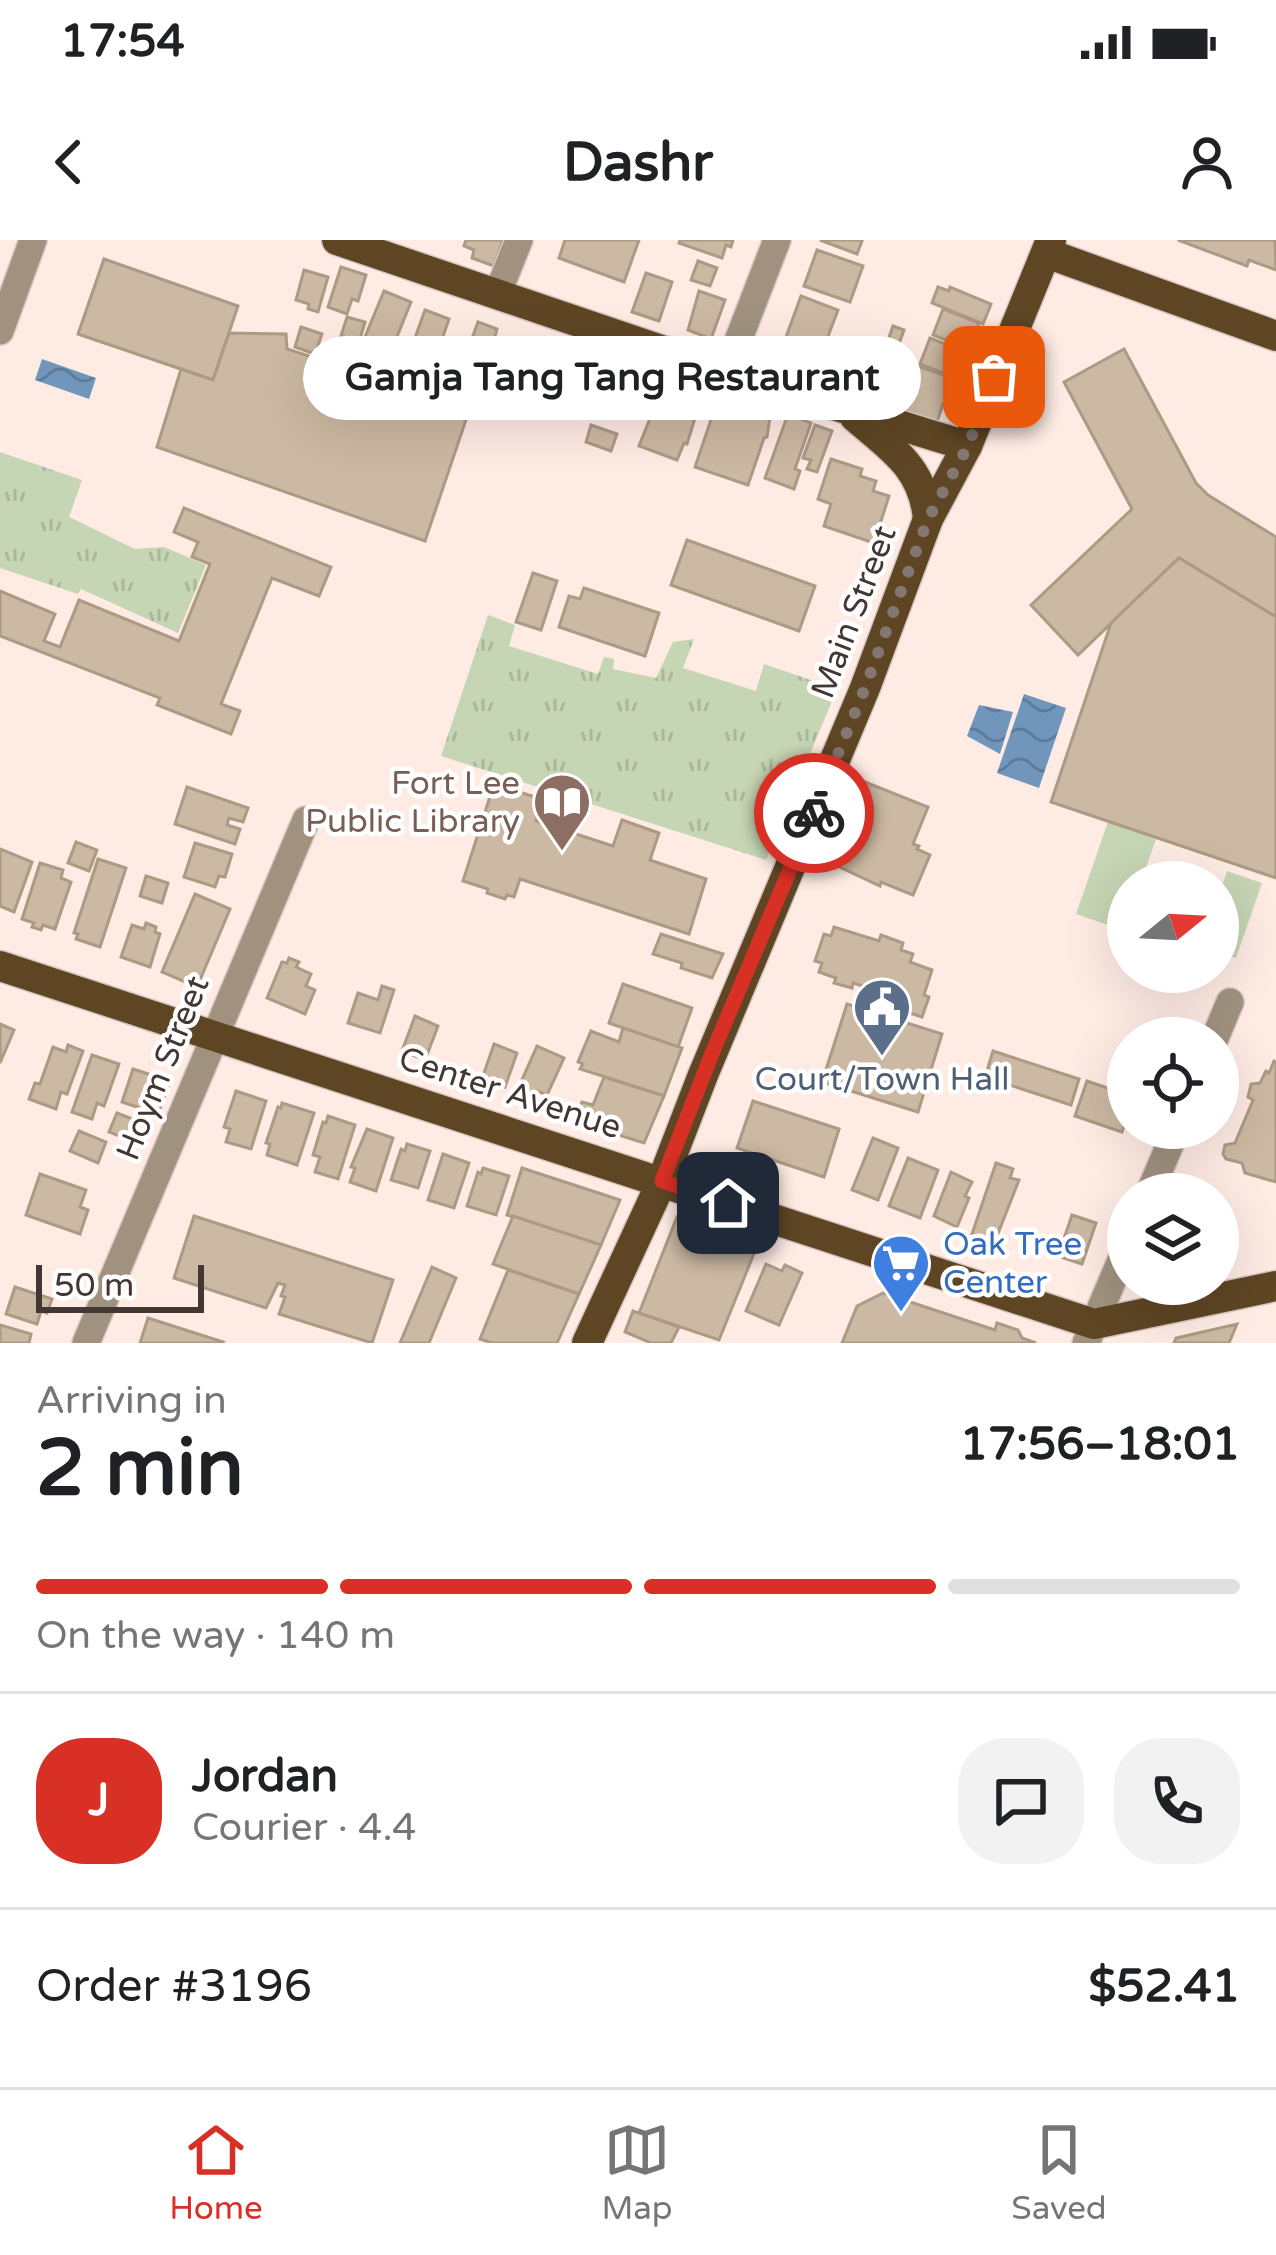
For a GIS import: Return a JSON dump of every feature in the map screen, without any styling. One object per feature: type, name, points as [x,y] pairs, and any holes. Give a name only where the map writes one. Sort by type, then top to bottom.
[{"type":"main road","points":[[338,240],[726,373],[968,446]]},
{"type":"main road","points":[[1048,246],[1276,336]]},
{"type":"main road","name":"Main Street","points":[[587,1343],[662,1181],[865,688],[928,519],[968,446],[1048,246]]},
{"type":"main road","points":[[846,409],[910,466],[926,498],[928,519]]},
{"type":"main road","name":"Center Avenue","points":[[0,966],[662,1181],[1090,1334]]},
{"type":"main road","points":[[1090,1334],[1276,1286]]},
{"type":"street","points":[[0,331],[33,240]]},
{"type":"street","points":[[497,295],[519,240]]},
{"type":"street","points":[[726,373],[777,240]]},
{"type":"street","name":"Hoym Street","points":[[86,1343],[306,820]]},
{"type":"street","points":[[1223,1017],[1230,1001]]},
{"type":"street","points":[[1090,1334],[1107,1294]]},
{"type":"green space","points":[[0,452],[82,480],[69,517],[135,549],[164,547],[206,565],[178,633],[81,589],[78,594],[0,568]]},
{"type":"green space","points":[[488,615],[515,625],[509,646],[598,674],[604,657],[614,659],[613,669],[656,678],[673,642],[694,639],[683,668],[756,691],[764,664],[837,689],[766,860],[441,756]]},
{"type":"green space","points":[[1108,822],[1156,839],[1148,861],[1107,861],[1107,925],[1076,914]]},
{"type":"green space","points":[[1239,875],[1262,883],[1239,949]]},
{"type":"water","points":[[42,359],[96,378],[89,399],[35,380]]},
{"type":"water","points":[[1024,694],[1066,708],[1039,788],[997,773]]},
{"type":"water","points":[[979,705],[1013,712],[1000,754],[967,736]]},
{"type":"building","points":[[466,240],[503,240],[494,266],[472,258],[474,250],[464,246]]},
{"type":"building","points":[[565,240],[639,240],[624,282],[559,258]]},
{"type":"building","points":[[680,240],[733,240],[722,258]]},
{"type":"building","points":[[820,240],[859,240],[862,241],[857,254]]},
{"type":"building","points":[[1178,240],[1275,240],[1276,270],[1249,260],[1247,266]]},
{"type":"building","points":[[817,250],[863,266],[850,302],[804,286]]},
{"type":"building","points":[[104,259],[238,306],[213,380],[78,334]]},
{"type":"building","points":[[698,261],[717,268],[710,286],[691,280]]},
{"type":"building","points":[[341,267],[366,275],[358,301],[352,299],[347,314],[328,307]]},
{"type":"building","points":[[304,270],[328,277],[318,312],[296,300]]},
{"type":"building","points":[[646,273],[672,282],[659,321],[632,312]]},
{"type":"building","points":[[938,287],[949,291],[950,287],[991,304],[983,324],[932,303]]},
{"type":"building","points":[[384,291],[411,302],[392,349],[365,337]]},
{"type":"building","points":[[699,291],[725,300],[711,339],[688,330]]},
{"type":"building","points":[[801,296],[838,310],[817,365],[781,351]]},
{"type":"building","points":[[943,309],[979,323],[969,349],[933,335]]},
{"type":"building","points":[[425,310],[449,319],[435,360],[415,353]]},
{"type":"building","points":[[347,317],[365,322],[359,342],[341,336]]},
{"type":"building","points":[[478,322],[497,329],[493,345],[497,347],[487,374],[467,367],[470,360],[459,355]]},
{"type":"building","points":[[893,326],[904,330],[897,350],[886,346]]},
{"type":"building","points":[[301,327],[322,334],[315,354],[295,347]]},
{"type":"building","points":[[229,333],[286,334],[287,349],[470,408],[425,541],[157,447],[181,369],[213,380]]},
{"type":"building","points":[[930,338],[966,352],[956,378],[920,364]]},
{"type":"building","points":[[523,341],[545,348],[540,362],[544,364],[532,391],[517,385],[520,377],[511,374]]},
{"type":"building","points":[[1124,349],[1196,483],[1276,537],[1276,617],[1179,558],[1078,655],[1031,605],[1132,509],[1064,382]]},
{"type":"building","points":[[902,361],[956,379],[936,425],[873,403],[882,377],[895,382]]},
{"type":"building","points":[[635,367],[654,373],[639,417],[613,408],[621,383],[629,385]]},
{"type":"building","points":[[418,370],[438,377],[432,394],[413,387]]},
{"type":"building","points":[[667,376],[686,386],[682,398],[699,405],[677,460],[639,446]]},
{"type":"building","points":[[718,399],[770,417],[748,485],[695,467]]},
{"type":"building","points":[[788,414],[811,423],[795,469],[800,471],[794,489],[765,478]]},
{"type":"building","points":[[591,425],[617,434],[611,451],[586,442]]},
{"type":"building","points":[[815,425],[832,431],[817,472],[807,469],[811,460],[803,458]]},
{"type":"building","points":[[831,459],[862,469],[860,476],[876,481],[873,491],[889,496],[874,543],[824,526],[831,504],[818,499]]},
{"type":"building","points":[[184,508],[331,567],[319,596],[272,578],[221,704],[240,711],[231,734],[157,705],[160,698],[0,636],[0,591],[55,614],[44,641],[60,647],[79,600],[179,641],[210,564],[192,557],[198,542],[174,532]]},
{"type":"building","points":[[687,540],[815,586],[799,631],[671,585]]},
{"type":"building","points":[[1179,558],[1276,617],[1276,878],[1239,866],[1239,861],[1226,861],[1051,802],[1111,623]]},
{"type":"building","points":[[533,573],[557,581],[541,630],[516,622]]},
{"type":"building","points":[[584,588],[659,613],[645,656],[559,627],[569,596],[580,599]]},
{"type":"building","points":[[860,780],[928,807],[913,844],[930,855],[913,895],[881,882],[880,886],[827,861]]},
{"type":"building","name":"Fort Lee Public Library","points":[[494,784],[554,803],[549,820],[537,817],[536,821],[613,846],[622,820],[659,833],[650,860],[706,879],[689,934],[520,879],[514,897],[505,899],[463,881]]},
{"type":"building","points":[[187,787],[248,808],[243,822],[229,818],[227,825],[240,829],[235,844],[175,824]]},
{"type":"building","points":[[76,842],[97,850],[89,871],[68,863]]},
{"type":"building","points":[[195,843],[232,854],[225,877],[219,876],[215,887],[184,877]]},
{"type":"building","points":[[0,849],[32,862],[14,912],[0,906]]},
{"type":"building","points":[[98,859],[126,868],[100,947],[76,939],[74,933]]},
{"type":"building","points":[[40,863],[63,870],[61,878],[71,882],[55,929],[43,925],[41,930],[22,919]]},
{"type":"building","points":[[146,876],[168,883],[162,903],[140,896]]},
{"type":"building","points":[[195,894],[230,909],[197,987],[162,972]]},
{"type":"building","points":[[146,923],[160,934],[150,967],[121,957],[132,925],[144,929]]},
{"type":"building","points":[[834,927],[903,943],[901,950],[913,954],[910,962],[932,970],[922,1017],[876,1002],[879,991],[834,983],[836,978],[819,972],[822,963],[815,961],[824,934],[831,936]]},
{"type":"building","points":[[661,934],[723,954],[712,978],[653,954]]},
{"type":"building","points":[[289,958],[311,974],[306,986],[315,990],[305,1014],[267,998],[282,962]]},
{"type":"building","points":[[623,984],[692,1008],[678,1047],[609,1023]]},
{"type":"building","points":[[382,986],[394,990],[380,1033],[348,1023],[358,993],[378,1000]]},
{"type":"building","name":"Court/Town Hall","points":[[847,1004],[942,1034],[918,1112],[822,1082]]},
{"type":"building","points":[[415,1016],[438,1026],[425,1060],[402,1051]]},
{"type":"building","points":[[0,1024],[14,1030],[0,1063]]},
{"type":"building","points":[[623,1028],[682,1048],[664,1096],[580,1069],[583,1064],[578,1062],[591,1031],[619,1042]]},
{"type":"building","points":[[494,1044],[517,1053],[505,1087],[482,1079]]},
{"type":"building","points":[[68,1045],[83,1051],[67,1094],[61,1092],[56,1109],[29,1099],[35,1083],[40,1084],[53,1047],[66,1052]]},
{"type":"building","points":[[537,1046],[564,1058],[547,1095],[537,1091],[533,1098],[517,1091]]},
{"type":"building","points":[[993,1051],[1079,1079],[1071,1105],[985,1077]]},
{"type":"building","points":[[92,1055],[119,1064],[104,1106],[97,1103],[92,1119],[72,1112]]},
{"type":"building","points":[[1276,1062],[1276,1182],[1245,1173],[1242,1163],[1223,1154],[1224,1149],[1239,1149],[1239,1133],[1253,1100],[1248,1097],[1251,1084],[1260,1083]]},
{"type":"building","points":[[133,1069],[170,1081],[158,1114],[122,1102]]},
{"type":"building","points":[[604,1077],[664,1096],[644,1143],[574,1121],[582,1102],[593,1105]]},
{"type":"building","points":[[1087,1081],[1107,1088],[1107,1127],[1075,1116]]},
{"type":"building","points":[[236,1091],[266,1101],[251,1149],[226,1142],[230,1129],[224,1127]]},
{"type":"building","points":[[753,1101],[839,1129],[824,1177],[737,1148]]},
{"type":"building","points":[[282,1103],[314,1113],[297,1165],[267,1155],[270,1144],[266,1143]]},
{"type":"building","points":[[117,1113],[140,1122],[132,1141],[109,1132]]},
{"type":"building","points":[[328,1116],[355,1125],[338,1179],[315,1172],[320,1157],[313,1155]]},
{"type":"building","points":[[367,1129],[393,1138],[376,1191],[350,1182],[355,1168],[351,1167]]},
{"type":"building","points":[[79,1131],[106,1142],[98,1163],[70,1151]]},
{"type":"building","points":[[873,1138],[898,1148],[878,1200],[852,1190]]},
{"type":"building","points":[[407,1144],[430,1151],[418,1188],[391,1180]]},
{"type":"building","points":[[443,1154],[469,1163],[454,1208],[428,1200]]},
{"type":"building","points":[[908,1158],[938,1170],[920,1218],[889,1206]]},
{"type":"building","points":[[996,1163],[1013,1169],[1010,1178],[1019,1180],[995,1241],[972,1234]]},
{"type":"building","points":[[483,1168],[509,1176],[496,1215],[467,1206]]},
{"type":"building","points":[[522,1168],[620,1200],[601,1245],[507,1215]]},
{"type":"building","points":[[951,1172],[972,1182],[957,1227],[934,1216]]},
{"type":"building","points":[[40,1174],[86,1190],[80,1207],[88,1210],[80,1234],[26,1215]]},
{"type":"building","points":[[1072,1215],[1096,1223],[1082,1264],[1058,1256]]},
{"type":"building","points":[[194,1216],[393,1280],[372,1343],[279,1314],[285,1285],[278,1283],[266,1308],[174,1278]]},
{"type":"building","points":[[513,1216],[601,1245],[579,1294],[493,1264]]},
{"type":"building","points":[[677,1217],[757,1246],[719,1340],[639,1313]]},
{"type":"building","points":[[766,1264],[782,1271],[785,1265],[802,1273],[779,1325],[746,1311]]},
{"type":"building","points":[[432,1267],[456,1278],[429,1343],[400,1343]]},
{"type":"building","points":[[508,1270],[579,1294],[557,1343],[480,1339]]},
{"type":"building","points":[[15,1287],[52,1299],[37,1324],[6,1314]]},
{"type":"building","name":"Oak Tree Center","points":[[883,1293],[995,1330],[997,1323],[1036,1343],[842,1343],[857,1306]]},
{"type":"building","points":[[633,1311],[679,1327],[671,1343],[651,1343],[625,1332]]},
{"type":"building","points":[[148,1318],[223,1342],[140,1343]]},
{"type":"building","points":[[1237,1324],[1229,1343],[1174,1343],[1176,1338]]},
{"type":"building","points":[[0,1325],[31,1334],[29,1343],[0,1343]]},
{"type":"way so far","points":[[814,813],[928,519],[968,446],[994,377]]},
{"type":"place","name":"Gamja Tang Tang Restaurant","points":[[994,377]]},
{"type":"place","name":"Fort Lee Public Library","points":[[562,853]]},
{"type":"place","name":"Court/Town Hall","points":[[882,1058]]},
{"type":"place","name":"Oak Tree Center","points":[[901,1314]]},
{"type":"route","points":[[728,1203],[662,1181],[814,813]]}]
